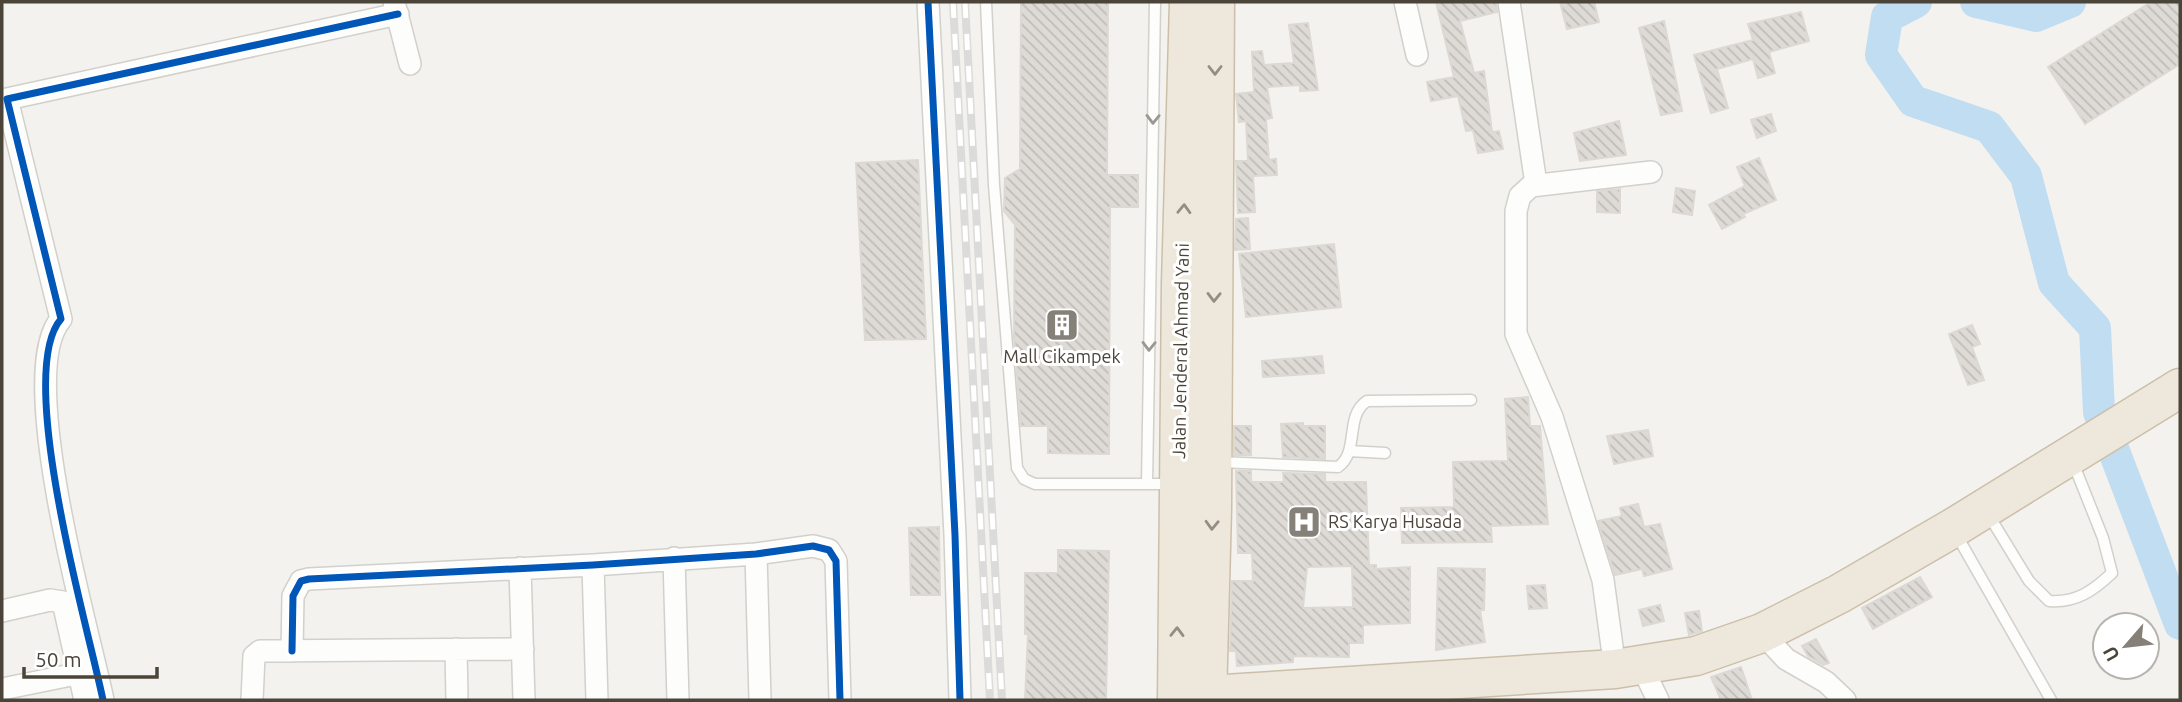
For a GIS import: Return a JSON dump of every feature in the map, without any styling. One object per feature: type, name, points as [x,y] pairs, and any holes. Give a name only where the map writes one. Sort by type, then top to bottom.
[{"type":"highway","name":"Jalan Jenderal Ahmad Yani","points":[[1189,2],[1197,378],[1213,462],[1192,698]]},
{"type":"highway","name":"Jalan Jenderal Ahmad Yani","points":[[1192,698],[1163,484],[1197,378],[1215,2]]},
{"type":"highway","points":[[1192,698],[1487,682],[1628,667],[1696,656],[1762,633],[1839,594],[1985,509],[2180,387]]},
{"type":"street","points":[[928,2],[954,522],[960,700]]},
{"type":"street","points":[[1405,2],[1417,55]]},
{"type":"street","points":[[1509,2],[1536,184]]},
{"type":"street","points":[[103,700],[67,540],[45,415],[45,362],[52,330],[61,319],[7,99],[396,8],[410,64]]},
{"type":"street","points":[[1651,172],[1536,184],[1521,196],[1516,211],[1516,334],[1552,417],[1628,667],[1658,700]]},
{"type":"street","points":[[292,651],[293,596],[301,581],[756,554],[813,546],[829,550],[836,561],[839,700]]},
{"type":"street","points":[[756,554],[760,700]]},
{"type":"street","points":[[674,558],[678,700]]},
{"type":"street","points":[[593,565],[597,700]]},
{"type":"street","points":[[520,568],[524,700]]},
{"type":"street","points":[[2,611],[51,600],[63,602],[85,700]]},
{"type":"street","points":[[1762,633],[1786,659],[1826,682],[1845,700]]},
{"type":"street","points":[[456,649],[457,700]]},
{"type":"street","points":[[252,700],[255,654],[260,650],[523,649]]},
{"type":"street","points":[[2,689],[80,673]]},
{"type":"lane","points":[[986,2],[994,185],[1017,468],[1024,480],[1035,484],[1163,484],[1155,2]]},
{"type":"lane","points":[[1213,462],[1330,468],[1343,463],[1349,451],[1356,414],[1367,401],[1471,400]]},
{"type":"lane","points":[[1349,451],[1385,453]]},
{"type":"lane","points":[[1985,509],[2029,581],[2049,601],[2063,602],[2097,587],[2112,573],[2080,451]]},
{"type":"lane","points":[[1953,528],[2051,700]]},
{"type":"building","name":"Mall Cikampek","points":[[1021,2],[1108,2],[1107,175],[1138,175],[1138,207],[1110,207],[1109,454],[1048,453],[1048,426],[1021,426],[1014,337],[1015,225],[1004,211],[1005,178],[1020,169]]},
{"type":"building","points":[[1436,2],[1496,2],[1497,12],[1460,21],[1474,73],[1484,71],[1492,132],[1499,131],[1503,149],[1478,153],[1473,130],[1466,131],[1458,96],[1431,101],[1427,82],[1454,77]]},
{"type":"building","points":[[1560,2],[1594,2],[1599,22],[1567,29]]},
{"type":"building","points":[[2151,2],[2180,2],[2180,64],[2085,124],[2048,67]]},
{"type":"building","points":[[1801,12],[1809,41],[1769,52],[1775,73],[1758,78],[1753,59],[1717,69],[1728,108],[1711,113],[1694,55],[1753,40],[1748,24]]},
{"type":"building","points":[[1664,21],[1682,111],[1661,115],[1639,28]]},
{"type":"building","points":[[1308,23],[1318,90],[1300,91],[1300,85],[1267,87],[1272,118],[1266,119],[1269,160],[1276,159],[1277,175],[1253,176],[1255,212],[1238,213],[1236,161],[1248,161],[1246,121],[1239,122],[1236,94],[1254,92],[1252,52],[1262,51],[1264,65],[1294,63],[1289,25]]},
{"type":"building","points":[[1771,114],[1776,131],[1757,138],[1751,120]]},
{"type":"building","points":[[1619,121],[1626,155],[1580,161],[1574,133]]},
{"type":"building","points":[[1759,158],[1776,200],[1743,214],[1745,217],[1722,229],[1709,205],[1745,186],[1737,167]]},
{"type":"building","points":[[918,160],[926,339],[865,340],[856,163]]},
{"type":"building","points":[[1676,188],[1695,191],[1692,215],[1673,212]]},
{"type":"building","points":[[1620,189],[1620,213],[1597,212],[1597,191]]},
{"type":"building","points":[[1248,218],[1250,249],[1235,250],[1236,219]]},
{"type":"building","points":[[1334,244],[1341,307],[1246,317],[1239,254]]},
{"type":"building","points":[[1972,325],[1980,344],[1972,347],[1984,380],[1968,385],[1949,334]]},
{"type":"building","points":[[1322,356],[1324,373],[1263,377],[1262,361]]},
{"type":"building","points":[[1528,397],[1530,426],[1540,426],[1548,524],[1491,526],[1492,542],[1402,543],[1401,508],[1454,507],[1453,462],[1508,461],[1505,399]]},
{"type":"building","points":[[1303,423],[1303,426],[1325,426],[1325,459],[1283,457],[1281,424]]},
{"type":"building","points":[[1234,426],[1251,426],[1251,455],[1234,455]]},
{"type":"building","points":[[1648,430],[1653,456],[1614,464],[1607,436]]},
{"type":"building","points":[[1236,471],[1251,471],[1251,482],[1284,482],[1283,473],[1325,474],[1325,482],[1366,482],[1369,565],[1376,565],[1376,569],[1410,567],[1410,623],[1363,625],[1363,643],[1349,643],[1349,657],[1293,656],[1293,662],[1237,666],[1236,651],[1230,651],[1232,581],[1253,581],[1252,553],[1238,553]],"holes":[[[1352,566],[1353,607],[1303,608],[1307,567]]]},
{"type":"building","points":[[1638,504],[1644,527],[1660,524],[1672,569],[1644,576],[1642,569],[1615,575],[1598,521],[1622,516],[1620,508]]},
{"type":"building","points":[[939,527],[940,595],[911,595],[909,528]]},
{"type":"building","points":[[1058,550],[1109,551],[1106,700],[1025,700],[1028,634],[1025,634],[1025,573],[1058,573]]},
{"type":"building","points":[[1438,568],[1485,569],[1484,610],[1480,610],[1485,642],[1436,650]]},
{"type":"building","points":[[1920,577],[1932,597],[1873,629],[1862,608]]},
{"type":"building","points":[[1545,585],[1547,608],[1529,609],[1527,586]]},
{"type":"building","points":[[1660,605],[1664,621],[1643,626],[1639,610]]},
{"type":"building","points":[[1699,611],[1702,631],[1689,635],[1685,613]]},
{"type":"building","points":[[1816,639],[1829,663],[1823,665],[1808,656],[1802,646]]},
{"type":"building","points":[[1741,667],[1752,700],[1721,700],[1711,677]]},
{"type":"waterway","points":[[1916,2],[1887,17],[1881,55],[1913,101],[1989,127],[2026,176],[2054,283],[2095,328],[2099,412],[2180,624]]},
{"type":"waterway","points":[[1976,2],[2036,16],[2070,2]]},
{"type":"railway","points":[[953,2],[990,700]]},
{"type":"railway","points":[[965,2],[1002,700]]},
{"type":"cycle path","points":[[928,2],[955,535],[960,700]]},
{"type":"cycle path","points":[[103,700],[71,562],[50,444],[46,391],[49,348],[61,319],[7,99],[398,14]]},
{"type":"cycle path","points":[[292,651],[293,596],[301,581],[309,579],[593,565],[756,554],[813,546],[829,550],[836,561],[840,700]]},
{"type":"place","name":"Mall Cikampek","points":[[1062,325]]},
{"type":"place","name":"RS Karya Husada","points":[[1304,522]]}]
